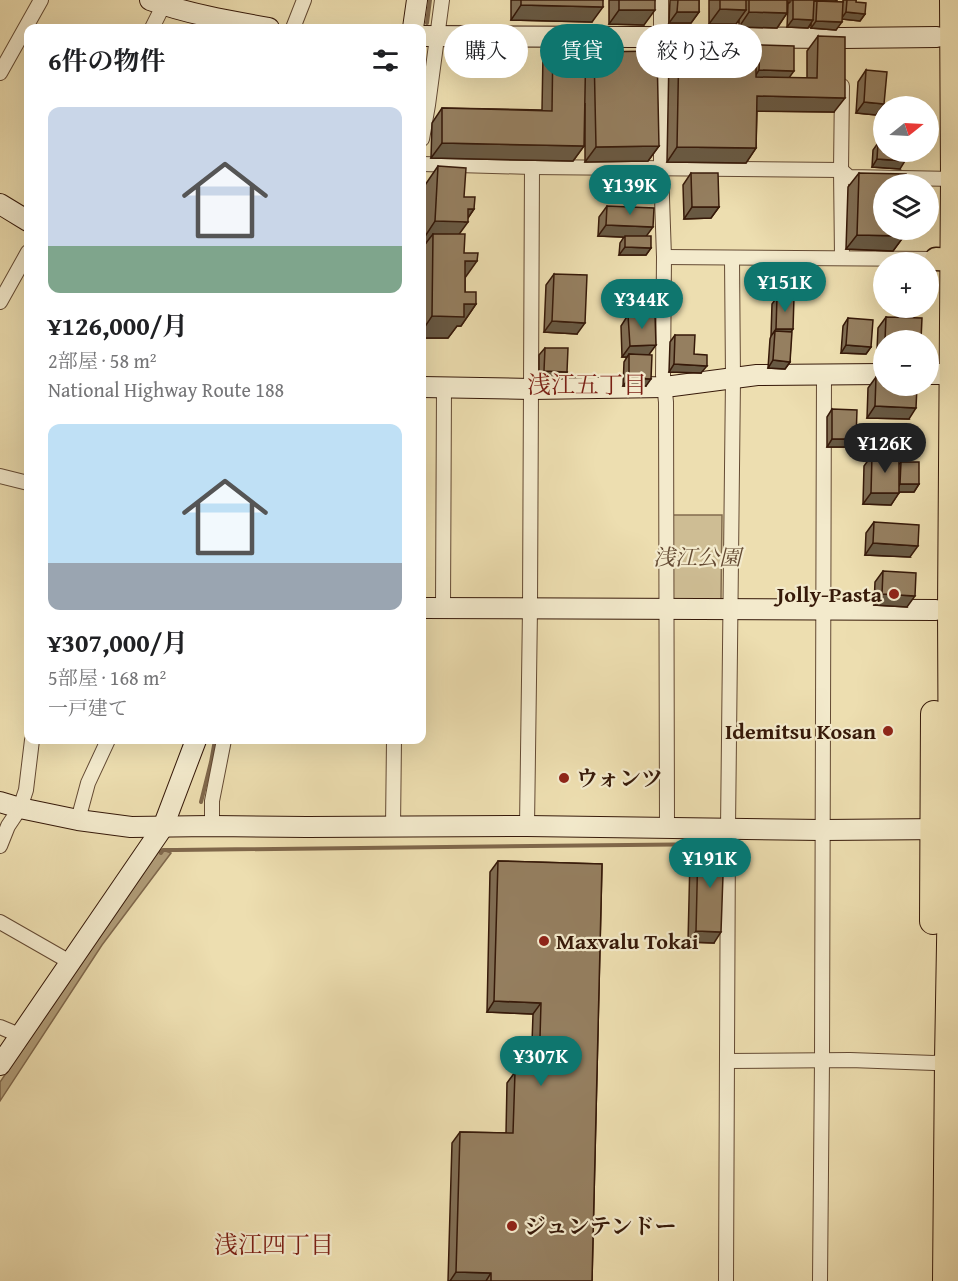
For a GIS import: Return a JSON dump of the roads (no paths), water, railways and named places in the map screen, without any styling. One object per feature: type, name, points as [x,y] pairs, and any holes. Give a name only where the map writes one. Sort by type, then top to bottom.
[{"type":"highway","points":[[938,0],[945,37],[945,179],[949,259],[944,374],[948,610],[946,1281]]},
{"type":"highway","points":[[945,37],[953,0]]},
{"type":"highway","points":[[933,1281],[946,1160]]},
{"type":"street","points":[[28,24],[41,0]]},
{"type":"street","points":[[295,24],[304,0]]},
{"type":"street","points":[[414,24],[417,0]]},
{"type":"street","points":[[426,116],[429,36],[441,0]]},
{"type":"street","points":[[661,0],[662,24]]},
{"type":"street","points":[[153,24],[160,2],[247,24]]},
{"type":"street","points":[[0,73],[24,30]]},
{"type":"street","points":[[429,36],[636,37]]},
{"type":"street","points":[[762,41],[842,44],[945,37]]},
{"type":"street","points":[[842,71],[842,257]]},
{"type":"street","points":[[662,78],[663,375],[666,402],[667,828]]},
{"type":"street","points":[[426,164],[841,170],[849,177],[945,179]]},
{"type":"street","points":[[527,826],[532,167]]},
{"type":"street","points":[[0,204],[24,218]]},
{"type":"street","points":[[664,257],[949,259]]},
{"type":"street","points":[[726,1281],[732,258]]},
{"type":"street","points":[[0,302],[24,259]]},
{"type":"street","points":[[820,1281],[824,373]]},
{"type":"street","points":[[426,387],[531,389],[665,387],[757,375],[873,374]]},
{"type":"street","points":[[443,608],[444,388]]},
{"type":"street","points":[[0,476],[24,482]]},
{"type":"street","points":[[426,608],[948,610]]},
{"type":"street","points":[[0,846],[8,826],[20,808],[26,790],[32,744]]},
{"type":"street","points":[[78,820],[88,783],[106,744]]},
{"type":"street","points":[[0,1065],[163,827],[194,744]]},
{"type":"street","points":[[212,826],[213,801],[223,744]]},
{"type":"street","points":[[393,744],[393,827]]},
{"type":"street","points":[[0,802],[78,820],[131,827],[527,826],[822,830],[948,829]]},
{"type":"street","points":[[0,922],[70,962]]},
{"type":"street","points":[[0,1027],[19,1037]]},
{"type":"street","points":[[727,1061],[947,1061]]},
{"type":"waterway","points":[[427,23],[430,0]]},
{"type":"waterway","points":[[201,802],[214,744]]},
{"type":"waterway","points":[[161,853],[163,850],[723,844]]},
{"type":"place","name":"Jolly-Pasta","points":[[894,594]]},
{"type":"place","name":"Idemitsu Kosan","points":[[888,731]]},
{"type":"place","name":"ウォンツ","points":[[564,778]]},
{"type":"place","name":"Maxvalu Tokai","points":[[544,941]]},
{"type":"place","name":"ジュンテンドー","points":[[512,1226]]},
{"type":"district","name":"浅江五丁目","points":[[587,385]]},
{"type":"district","name":"浅江四丁目","points":[[274,1245]]},
{"type":"park label","name":"浅江公園","points":[[697,557]]}]
